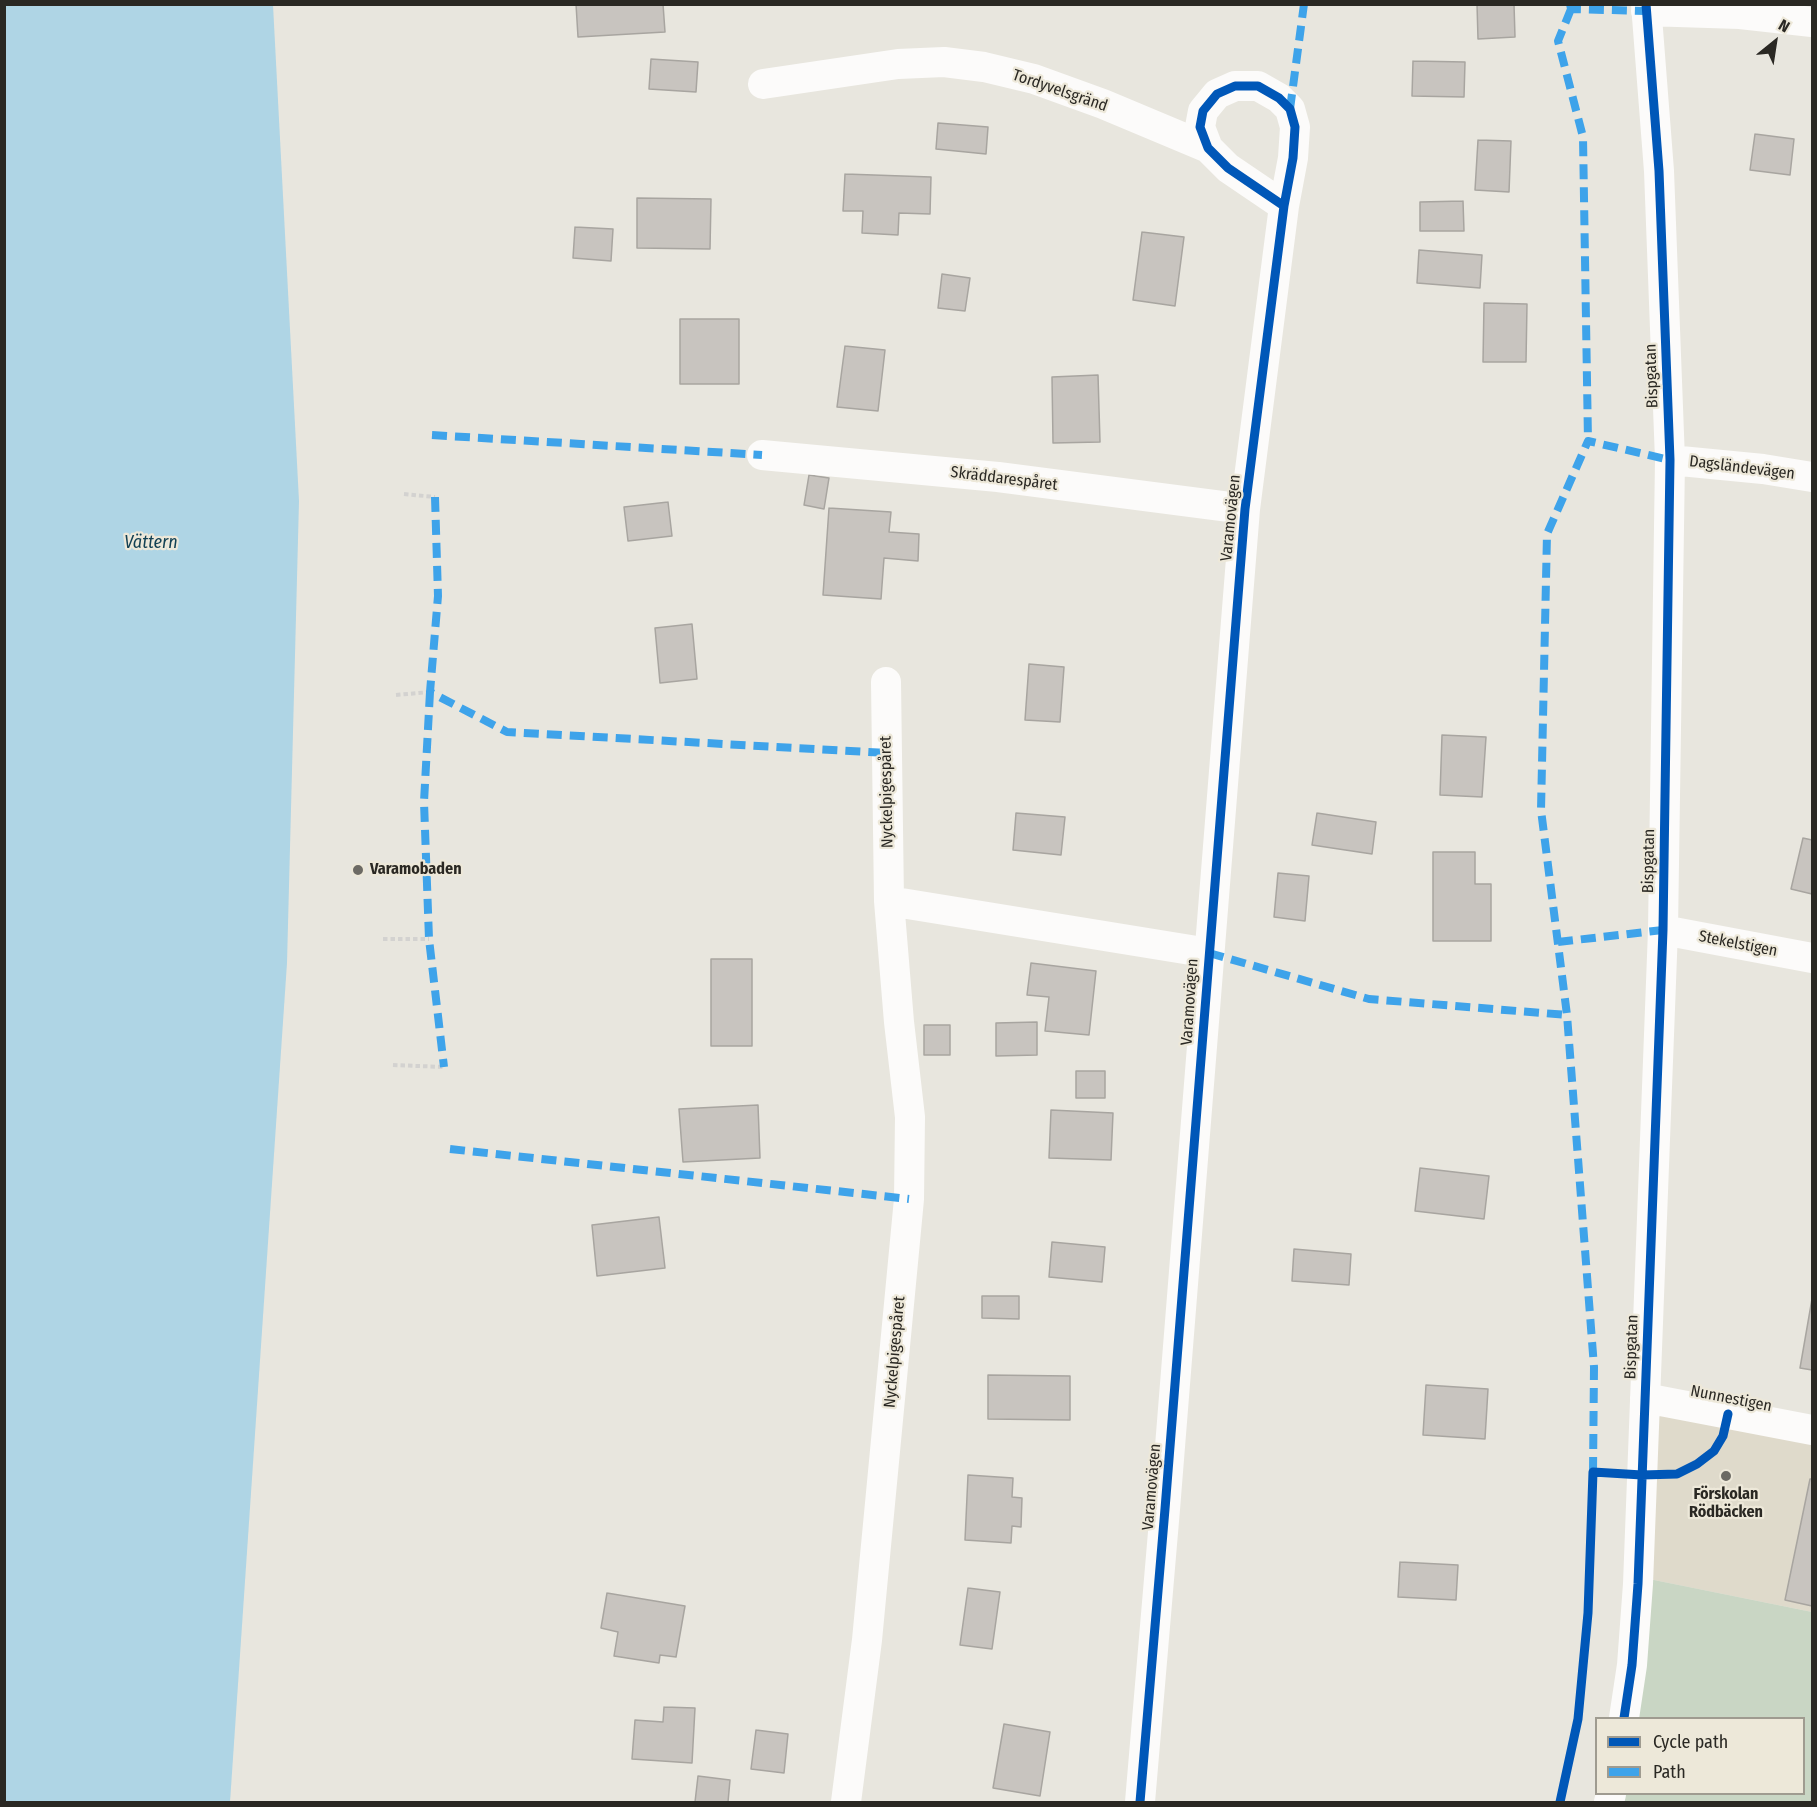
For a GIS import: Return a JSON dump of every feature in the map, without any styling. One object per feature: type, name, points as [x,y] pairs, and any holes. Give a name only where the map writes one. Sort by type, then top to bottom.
[{"type":"street","points":[[1646,8],[1740,14],[1812,22]]},
{"type":"street","name":"Bispgatan","points":[[1624,1717],[1632,1665],[1638,1584],[1664,930],[1670,460],[1659,171],[1646,8]]},
{"type":"street","name":"Tordyvelsgränd","points":[[763,84],[898,64],[944,62],[984,67],[1034,79],[1103,104],[1208,148]]},
{"type":"street","name":"Varamovägen","points":[[1140,1803],[1166,1509],[1245,509],[1284,206],[1293,158],[1294,127],[1290,109],[1279,98],[1258,86],[1235,86],[1217,94],[1203,111],[1200,128],[1208,148]]},
{"type":"street","points":[[1208,148],[1228,168],[1284,206]]},
{"type":"street","name":"Skräddarespåret","points":[[762,455],[998,477],[1245,509]]},
{"type":"street","name":"Dagsländevägen","points":[[1670,460],[1763,469],[1812,477]]},
{"type":"street","name":"Nyckelpigespåret","points":[[846,1803],[867,1640],[909,1199],[910,1117],[888,901],[885,682]]},
{"type":"street","points":[[888,901],[1209,953]]},
{"type":"street","name":"Stekelstigen","points":[[1664,930],[1812,958]]},
{"type":"street","name":"Nunnestigen","points":[[1645,1398],[1812,1430]]},
{"type":"path","points":[[404,494],[435,497]]},
{"type":"path","points":[[396,695],[430,692]]},
{"type":"path","points":[[383,939],[429,939]]},
{"type":"path","points":[[393,1065],[444,1067]]},
{"type":"shaded area","name":"Förskolan Rödbäcken","points":[[1645,1398],[1812,1426],[1812,1612],[1649,1579]]},
{"type":"green space","points":[[1649,1579],[1812,1612],[1812,1802],[1601,1802],[1603,1795],[1805,1795],[1805,1717],[1619,1717]]},
{"type":"water","name":"Vättern","points":[[5,4],[273,5],[299,501],[287,963],[230,1802],[5,1802]]},
{"type":"building","points":[[576,4],[663,4],[665,32],[578,37]]},
{"type":"building","points":[[1477,4],[1514,4],[1515,37],[1478,39]]},
{"type":"building","points":[[651,59],[698,62],[696,92],[649,89]]},
{"type":"building","points":[[1413,61],[1465,62],[1464,97],[1412,96]]},
{"type":"building","points":[[938,123],[988,127],[986,154],[936,149]]},
{"type":"building","points":[[1755,134],[1794,139],[1790,175],[1750,170]]},
{"type":"building","points":[[1478,140],[1511,141],[1509,192],[1475,190]]},
{"type":"building","points":[[845,174],[931,177],[930,214],[899,213],[898,235],[862,233],[863,211],[843,211]]},
{"type":"building","points":[[637,198],[711,199],[710,249],[637,248]]},
{"type":"building","points":[[1463,201],[1464,231],[1420,231],[1420,202]]},
{"type":"building","points":[[575,227],[613,229],[611,261],[573,258]]},
{"type":"building","points":[[1142,232],[1184,237],[1175,306],[1133,300]]},
{"type":"building","points":[[1419,250],[1482,255],[1480,288],[1417,283]]},
{"type":"building","points":[[942,274],[970,278],[965,311],[938,308]]},
{"type":"building","points":[[1484,303],[1527,304],[1526,362],[1483,362]]},
{"type":"building","points":[[680,319],[739,319],[739,384],[680,384]]},
{"type":"building","points":[[845,346],[885,350],[878,411],[837,407]]},
{"type":"building","points":[[1098,375],[1100,442],[1053,443],[1052,377]]},
{"type":"building","points":[[809,475],[829,478],[824,509],[804,505]]},
{"type":"building","points":[[668,502],[672,536],[628,541],[624,507]]},
{"type":"building","points":[[829,508],[891,512],[889,532],[919,534],[918,561],[884,558],[881,599],[823,595]]},
{"type":"building","points":[[692,624],[697,679],[660,683],[655,628]]},
{"type":"building","points":[[1029,664],[1064,667],[1060,722],[1025,720]]},
{"type":"building","points":[[1442,735],[1486,737],[1482,797],[1440,795]]},
{"type":"building","points":[[1016,813],[1065,817],[1061,855],[1013,850]]},
{"type":"building","points":[[1317,813],[1376,822],[1372,854],[1312,845]]},
{"type":"building","points":[[1803,838],[1812,840],[1812,894],[1791,889]]},
{"type":"building","points":[[1433,852],[1475,852],[1475,884],[1491,884],[1491,941],[1433,941]]},
{"type":"building","points":[[1278,873],[1309,876],[1305,921],[1274,917]]},
{"type":"building","points":[[711,959],[752,959],[752,1046],[711,1046]]},
{"type":"building","points":[[1031,963],[1096,971],[1089,1035],[1045,1031],[1049,997],[1027,995]]},
{"type":"building","points":[[1037,1022],[1037,1055],[996,1056],[996,1023]]},
{"type":"building","points":[[924,1025],[950,1025],[950,1055],[924,1055]]},
{"type":"building","points":[[1076,1071],[1105,1071],[1105,1098],[1076,1098]]},
{"type":"building","points":[[758,1105],[760,1158],[683,1162],[679,1109]]},
{"type":"building","points":[[1051,1110],[1113,1113],[1111,1160],[1049,1158]]},
{"type":"building","points":[[1420,1168],[1489,1176],[1484,1219],[1415,1211]]},
{"type":"building","points":[[659,1217],[665,1268],[597,1276],[592,1225]]},
{"type":"building","points":[[1052,1242],[1105,1247],[1102,1282],[1049,1277]]},
{"type":"building","points":[[1294,1249],[1351,1254],[1349,1285],[1292,1281]]},
{"type":"building","points":[[982,1296],[1019,1296],[1019,1319],[982,1318]]},
{"type":"building","points":[[1812,1299],[1812,1370],[1800,1368]]},
{"type":"building","points":[[988,1375],[1070,1376],[1070,1420],[988,1419]]},
{"type":"building","points":[[1426,1385],[1488,1389],[1485,1439],[1423,1435]]},
{"type":"building","points":[[968,1475],[1013,1478],[1012,1497],[1022,1498],[1021,1527],[1012,1526],[1011,1543],[965,1540]]},
{"type":"building","points":[[1810,1479],[1812,1479],[1812,1606],[1785,1600]]},
{"type":"building","points":[[1400,1562],[1458,1565],[1456,1600],[1398,1597]]},
{"type":"building","points":[[968,1588],[1000,1592],[992,1649],[960,1645]]},
{"type":"building","points":[[607,1593],[685,1606],[676,1657],[660,1655],[659,1663],[614,1656],[618,1632],[601,1628]]},
{"type":"building","points":[[664,1707],[695,1708],[692,1763],[632,1759],[635,1720],[663,1722]]},
{"type":"building","points":[[1004,1724],[1050,1732],[1040,1796],[993,1788]]},
{"type":"building","points":[[756,1730],[788,1734],[784,1773],[751,1769]]},
{"type":"building","points":[[698,1776],[730,1780],[728,1802],[695,1802]]},
{"type":"marked path","points":[[1290,109],[1304,4]]},
{"type":"marked path","points":[[1570,4],[1571,9],[1646,11]]},
{"type":"marked path","points":[[1571,9],[1558,41],[1583,137],[1588,441]]},
{"type":"marked path","points":[[432,435],[762,455]]},
{"type":"marked path","points":[[1593,1472],[1594,1367],[1567,1015],[1541,810],[1547,534],[1588,441],[1670,460]]},
{"type":"marked path","points":[[435,497],[438,596],[430,692],[507,732],[886,753]]},
{"type":"marked path","points":[[430,692],[424,802],[429,939],[444,1067]]},
{"type":"marked path","points":[[1558,942],[1663,930]]},
{"type":"marked path","points":[[1209,953],[1369,999],[1567,1015]]},
{"type":"marked path","points":[[450,1149],[909,1199]]},
{"type":"cycle path","points":[[1624,1717],[1632,1665],[1638,1584],[1663,930],[1670,460],[1659,171],[1646,4]]},
{"type":"cycle path","points":[[1140,1802],[1245,509],[1284,206],[1293,158],[1295,127],[1290,109],[1279,98],[1258,86],[1235,86],[1217,94],[1203,111],[1200,127],[1208,148],[1228,168],[1284,206]]},
{"type":"cycle path","points":[[1560,1802],[1578,1719],[1588,1613],[1593,1472],[1642,1475],[1677,1474],[1697,1464],[1714,1451],[1723,1436],[1728,1414]]},
{"type":"place","name":"Varamobaden","points":[[358,870]]},
{"type":"place","name":"Förskolan Rödbäcken","points":[[1726,1476]]}]
